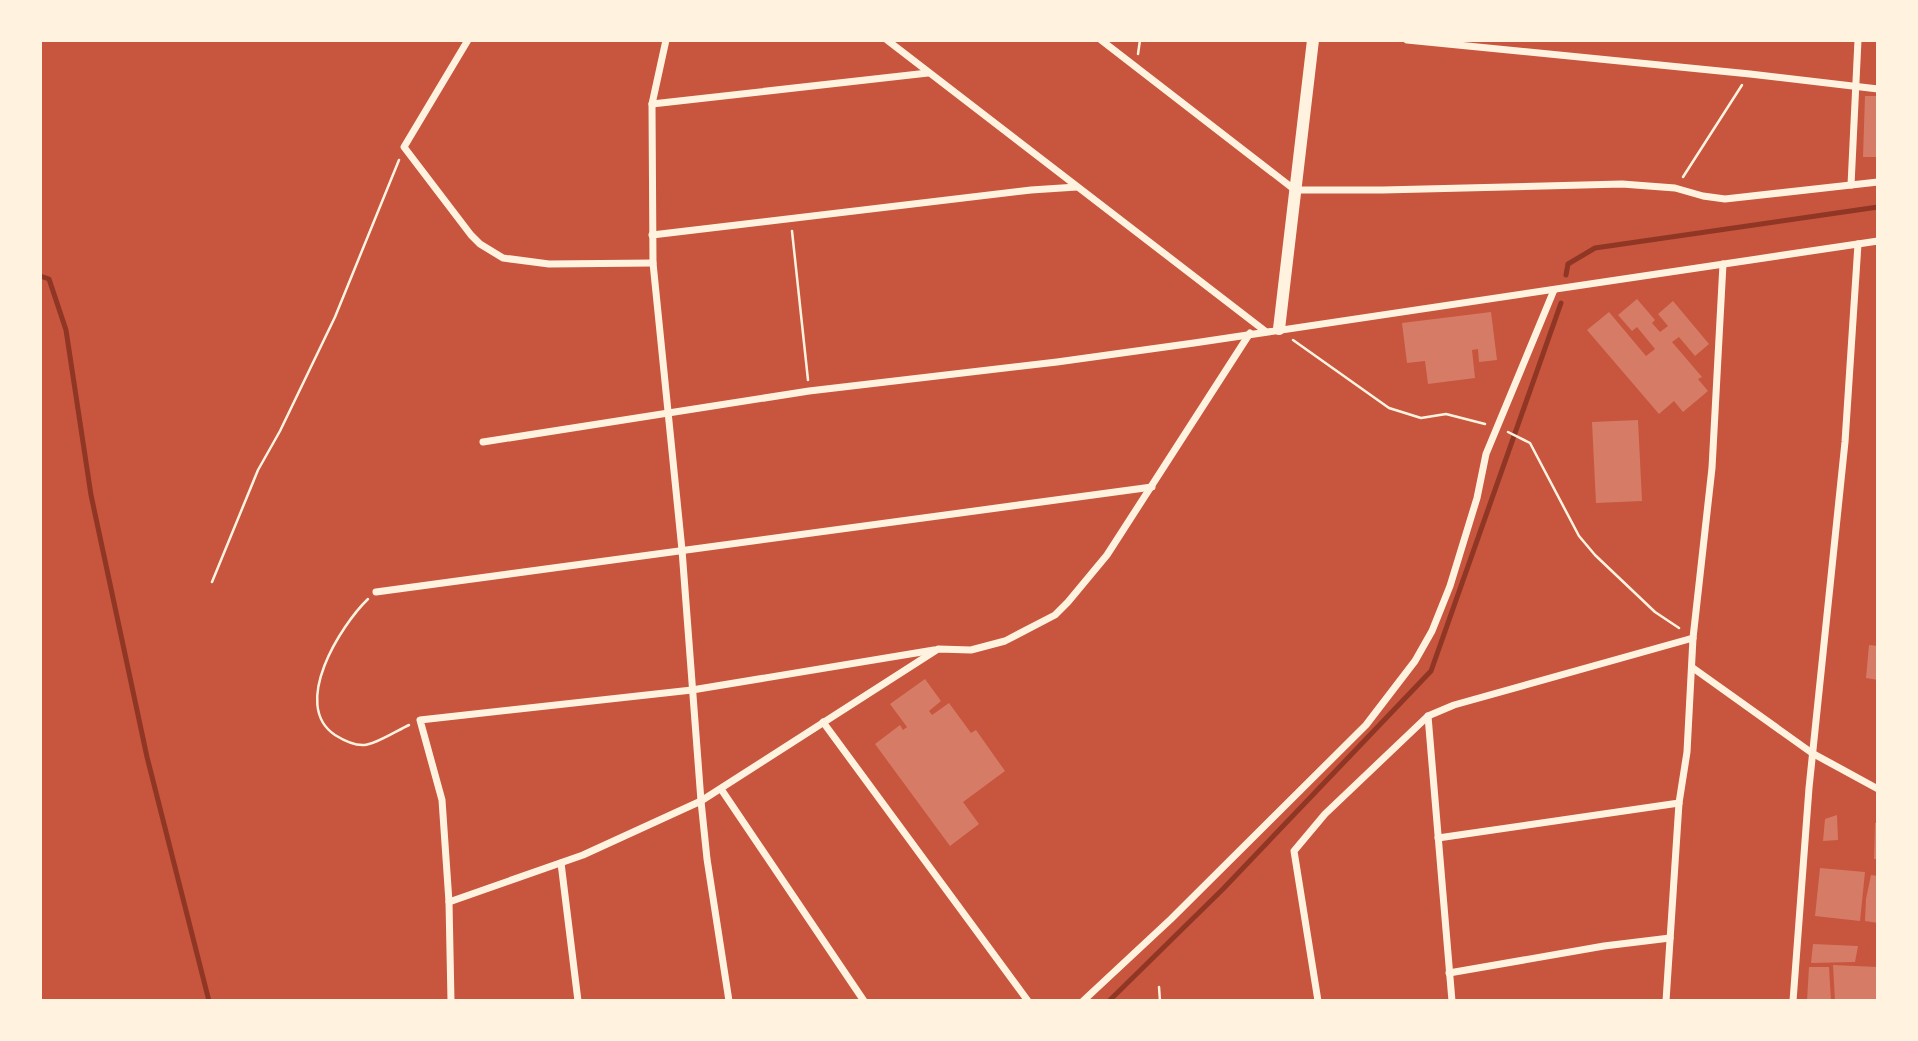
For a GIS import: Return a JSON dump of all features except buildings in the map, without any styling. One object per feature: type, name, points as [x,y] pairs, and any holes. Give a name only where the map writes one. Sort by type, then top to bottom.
[{"type":"street","points":[[468,40],[404,147],[471,235],[503,258],[549,264],[653,263]]},
{"type":"street","points":[[666,40],[652,104],[653,263],[667,413],[674,457],[701,801],[729,1001]]},
{"type":"street","points":[[887,40],[1265,331]]},
{"type":"street","points":[[1101,40],[1295,190],[1622,184],[1675,188],[1725,199],[1878,182]]},
{"type":"street","points":[[1279,330],[1313,40]]},
{"type":"street","points":[[1407,40],[1878,89]]},
{"type":"street","points":[[1851,185],[1858,40]]},
{"type":"street","points":[[652,104],[929,73]]},
{"type":"street","points":[[652,235],[1078,187]]},
{"type":"street","points":[[484,442],[809,391],[1057,362],[1878,241]]},
{"type":"street","points":[[1793,1001],[1812,753],[1845,442],[1858,244]]},
{"type":"street","points":[[1666,1001],[1679,803],[1693,668],[1693,638],[1712,468],[1723,264]]},
{"type":"street","points":[[1083,1001],[1308,784],[1366,725],[1394,691],[1432,631],[1450,586],[1477,498],[1486,454],[1555,290]]},
{"type":"street","points":[[451,1001],[443,800],[420,720],[692,690],[938,649],[971,650],[994,644],[1034,627],[1055,615],[1107,555],[1250,334]]},
{"type":"street","points":[[376,592],[1152,487]]},
{"type":"street","points":[[1318,1001],[1294,851],[1325,814],[1428,716],[1454,705],[1531,682],[1693,638]]},
{"type":"street","points":[[449,902],[621,839],[701,801],[938,649]]},
{"type":"street","points":[[1693,668],[1812,753],[1878,789]]},
{"type":"street","points":[[1428,716],[1452,1001]]},
{"type":"street","points":[[823,722],[1028,1001]]},
{"type":"street","points":[[721,789],[864,1001]]},
{"type":"street","points":[[1438,838],[1679,803]]},
{"type":"street","points":[[561,863],[578,1001]]},
{"type":"street","points":[[1449,973],[1604,946],[1670,938]]},
{"type":"path","points":[[1675,188],[1750,74]]},
{"type":"path","points":[[212,582],[258,470],[280,431],[335,317],[404,147]]},
{"type":"path","points":[[790,219],[809,391]]},
{"type":"path","points":[[1279,330],[1389,408],[1421,418],[1446,414],[1462,416],[1498,428],[1530,443],[1579,536],[1655,612],[1693,638]]},
{"type":"path","points":[[376,592],[356,610],[323,665],[317,707],[327,729],[349,743],[365,745],[420,720]]},
{"type":"path","points":[[1159,987],[1160,1001]]},
{"type":"waterway","points":[[1566,275],[1568,264],[1595,248],[1878,207]]},
{"type":"waterway","points":[[40,276],[49,279],[66,330],[91,495],[147,757],[209,1001]]},
{"type":"waterway","points":[[1109,1001],[1223,889],[1431,671],[1561,303]]}]
